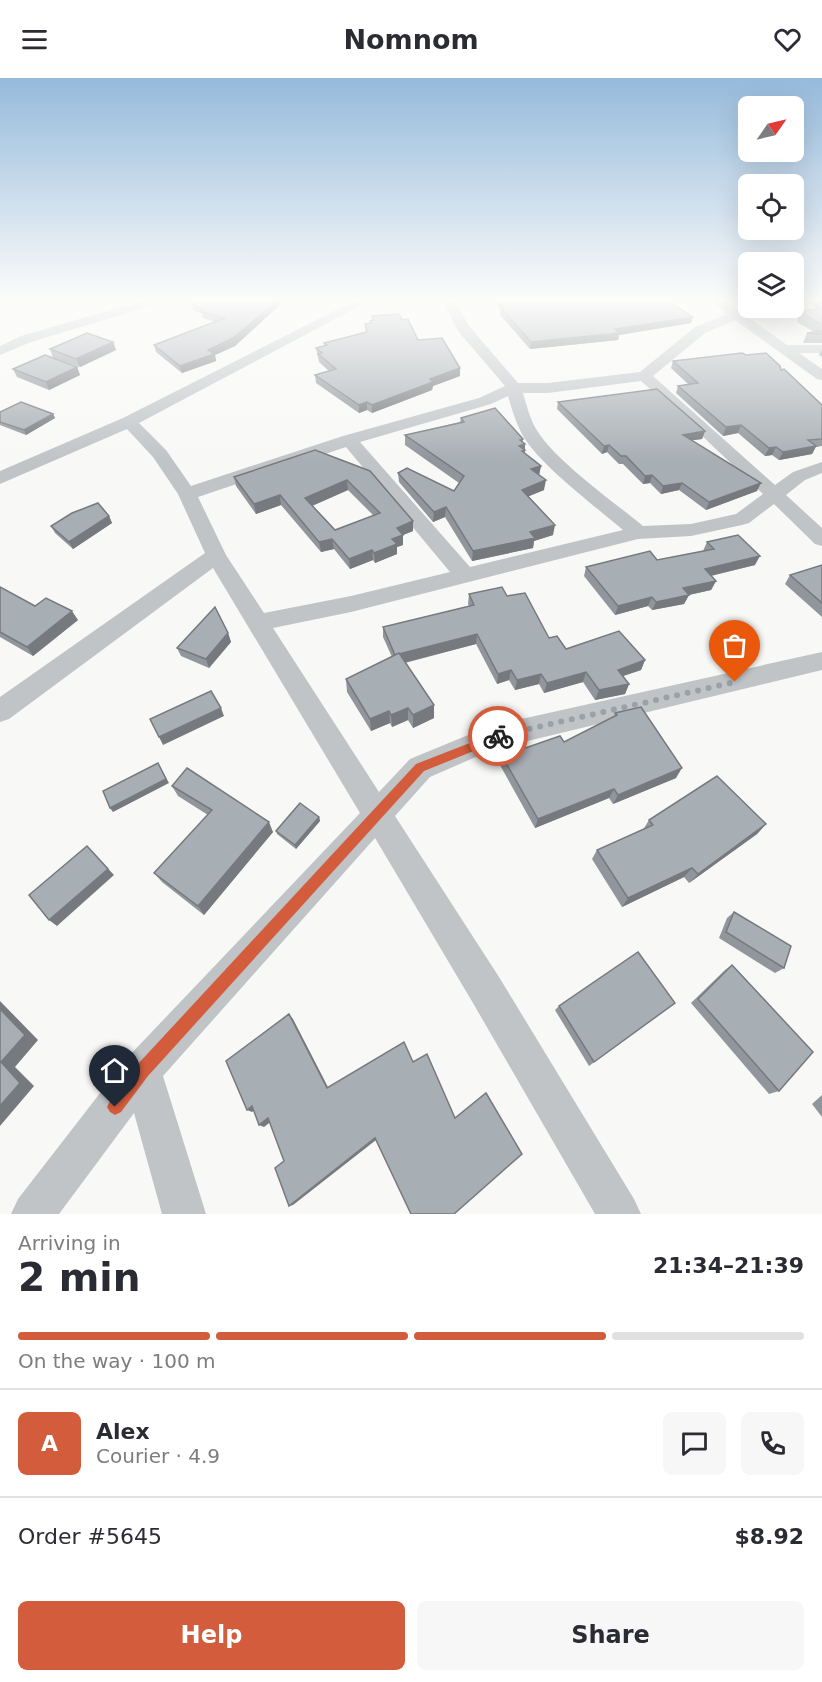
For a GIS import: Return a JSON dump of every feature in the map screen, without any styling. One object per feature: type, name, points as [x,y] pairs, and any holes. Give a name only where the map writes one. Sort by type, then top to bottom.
[{"type":"street","points":[[0,478],[129,422],[260,354]]},
{"type":"street","points":[[485,354],[514,388],[522,417],[532,436],[555,461],[638,533]]},
{"type":"street","points":[[187,494],[349,440],[485,401],[514,388],[548,388],[644,376],[671,354]]},
{"type":"street","points":[[793,354],[822,376]]},
{"type":"street","points":[[644,376],[702,426],[822,539]]},
{"type":"street","points":[[129,422],[160,454],[187,494],[216,555],[377,813],[619,1214]]},
{"type":"street","points":[[349,440],[465,576]]},
{"type":"street","points":[[259,622],[351,604],[638,533],[691,530],[742,519],[799,476],[822,467]]},
{"type":"street","points":[[0,711],[216,555]]},
{"type":"street","points":[[33,1214],[142,1071],[420,768],[490,738],[822,662]]},
{"type":"street","points":[[142,1071],[184,1214]]},
{"type":"building","points":[[63,354],[87,354],[76,359]]},
{"type":"building","points":[[165,354],[214,354],[180,366]]},
{"type":"building","points":[[318,354],[452,354],[460,368],[430,379],[433,382],[372,405],[367,402],[359,405],[315,375],[336,369]]},
{"type":"building","points":[[733,354],[767,354],[780,366],[781,370],[784,369],[822,405],[822,439],[808,440],[816,446],[783,452],[776,447],[769,448],[741,425],[726,427],[678,386],[698,383],[673,361]]},
{"type":"building","points":[[45,355],[77,367],[46,382],[13,369]]},
{"type":"building","points":[[657,389],[705,431],[683,435],[761,483],[709,502],[682,483],[663,486],[652,475],[645,476],[626,456],[621,456],[609,445],[604,446],[558,402]]},
{"type":"building","points":[[21,402],[53,414],[24,430],[0,422],[0,412]]},
{"type":"building","points":[[495,408],[523,439],[520,440],[525,444],[519,446],[525,450],[522,451],[541,466],[531,469],[546,480],[522,490],[555,525],[530,532],[535,538],[473,551],[446,507],[434,512],[398,473],[407,468],[454,491],[464,476],[405,435],[464,422],[461,418]]},
{"type":"building","points":[[315,450],[370,471],[413,521],[397,528],[403,535],[392,539],[397,544],[349,559],[332,539],[319,542],[280,495],[254,504],[234,477]],"holes":[[[347,480],[380,513],[335,530],[305,498]]]},
{"type":"building","points":[[98,503],[109,516],[69,542],[51,526],[72,513]]},
{"type":"building","points":[[738,535],[760,556],[705,569],[716,581],[683,588],[689,595],[656,602],[652,597],[618,606],[586,567],[650,551],[657,560],[714,549],[707,542]]},
{"type":"building","points":[[822,565],[822,603],[790,575]]},
{"type":"building","points":[[0,587],[35,606],[46,598],[72,611],[27,647],[0,632]]},
{"type":"building","points":[[502,587],[507,596],[525,593],[549,638],[557,636],[566,649],[619,631],[645,660],[618,670],[629,684],[599,690],[586,672],[547,683],[541,674],[517,680],[511,670],[498,674],[477,634],[395,655],[383,627],[474,605],[469,594]]},
{"type":"building","points":[[215,607],[228,633],[206,659],[177,648]]},
{"type":"building","points":[[399,653],[434,705],[413,715],[408,708],[391,715],[389,711],[370,719],[346,679]]},
{"type":"building","points":[[211,691],[221,708],[159,737],[150,719]]},
{"type":"building","points":[[641,707],[682,768],[618,795],[614,789],[538,819],[502,756],[560,736],[564,742],[617,715],[615,713]]},
{"type":"building","points":[[158,763],[166,779],[110,808],[103,791]]},
{"type":"building","points":[[187,768],[269,822],[198,906],[154,873],[212,810],[172,786]]},
{"type":"building","points":[[717,776],[766,824],[698,874],[692,868],[628,898],[597,850],[653,825],[649,820]]},
{"type":"building","points":[[300,803],[319,817],[295,845],[276,831]]},
{"type":"building","points":[[87,846],[108,869],[49,920],[29,895]]},
{"type":"building","points":[[734,912],[791,946],[784,968],[726,932]]},
{"type":"building","points":[[638,952],[675,1003],[594,1062],[559,1006]]},
{"type":"building","points":[[732,965],[813,1052],[779,1091],[698,999]]},
{"type":"building","points":[[0,1009],[25,1035],[1,1062],[20,1083],[0,1106]]},
{"type":"building","points":[[289,1014],[327,1088],[404,1042],[413,1062],[427,1054],[455,1118],[486,1093],[522,1154],[454,1214],[411,1214],[375,1138],[289,1206],[275,1168],[284,1161],[268,1118],[259,1125],[252,1106],[247,1110],[226,1061]]},
{"type":"way so far","points":[[498,736],[735,682]]},
{"type":"route","points":[[115,1107],[142,1071],[420,768],[498,736]]}]
